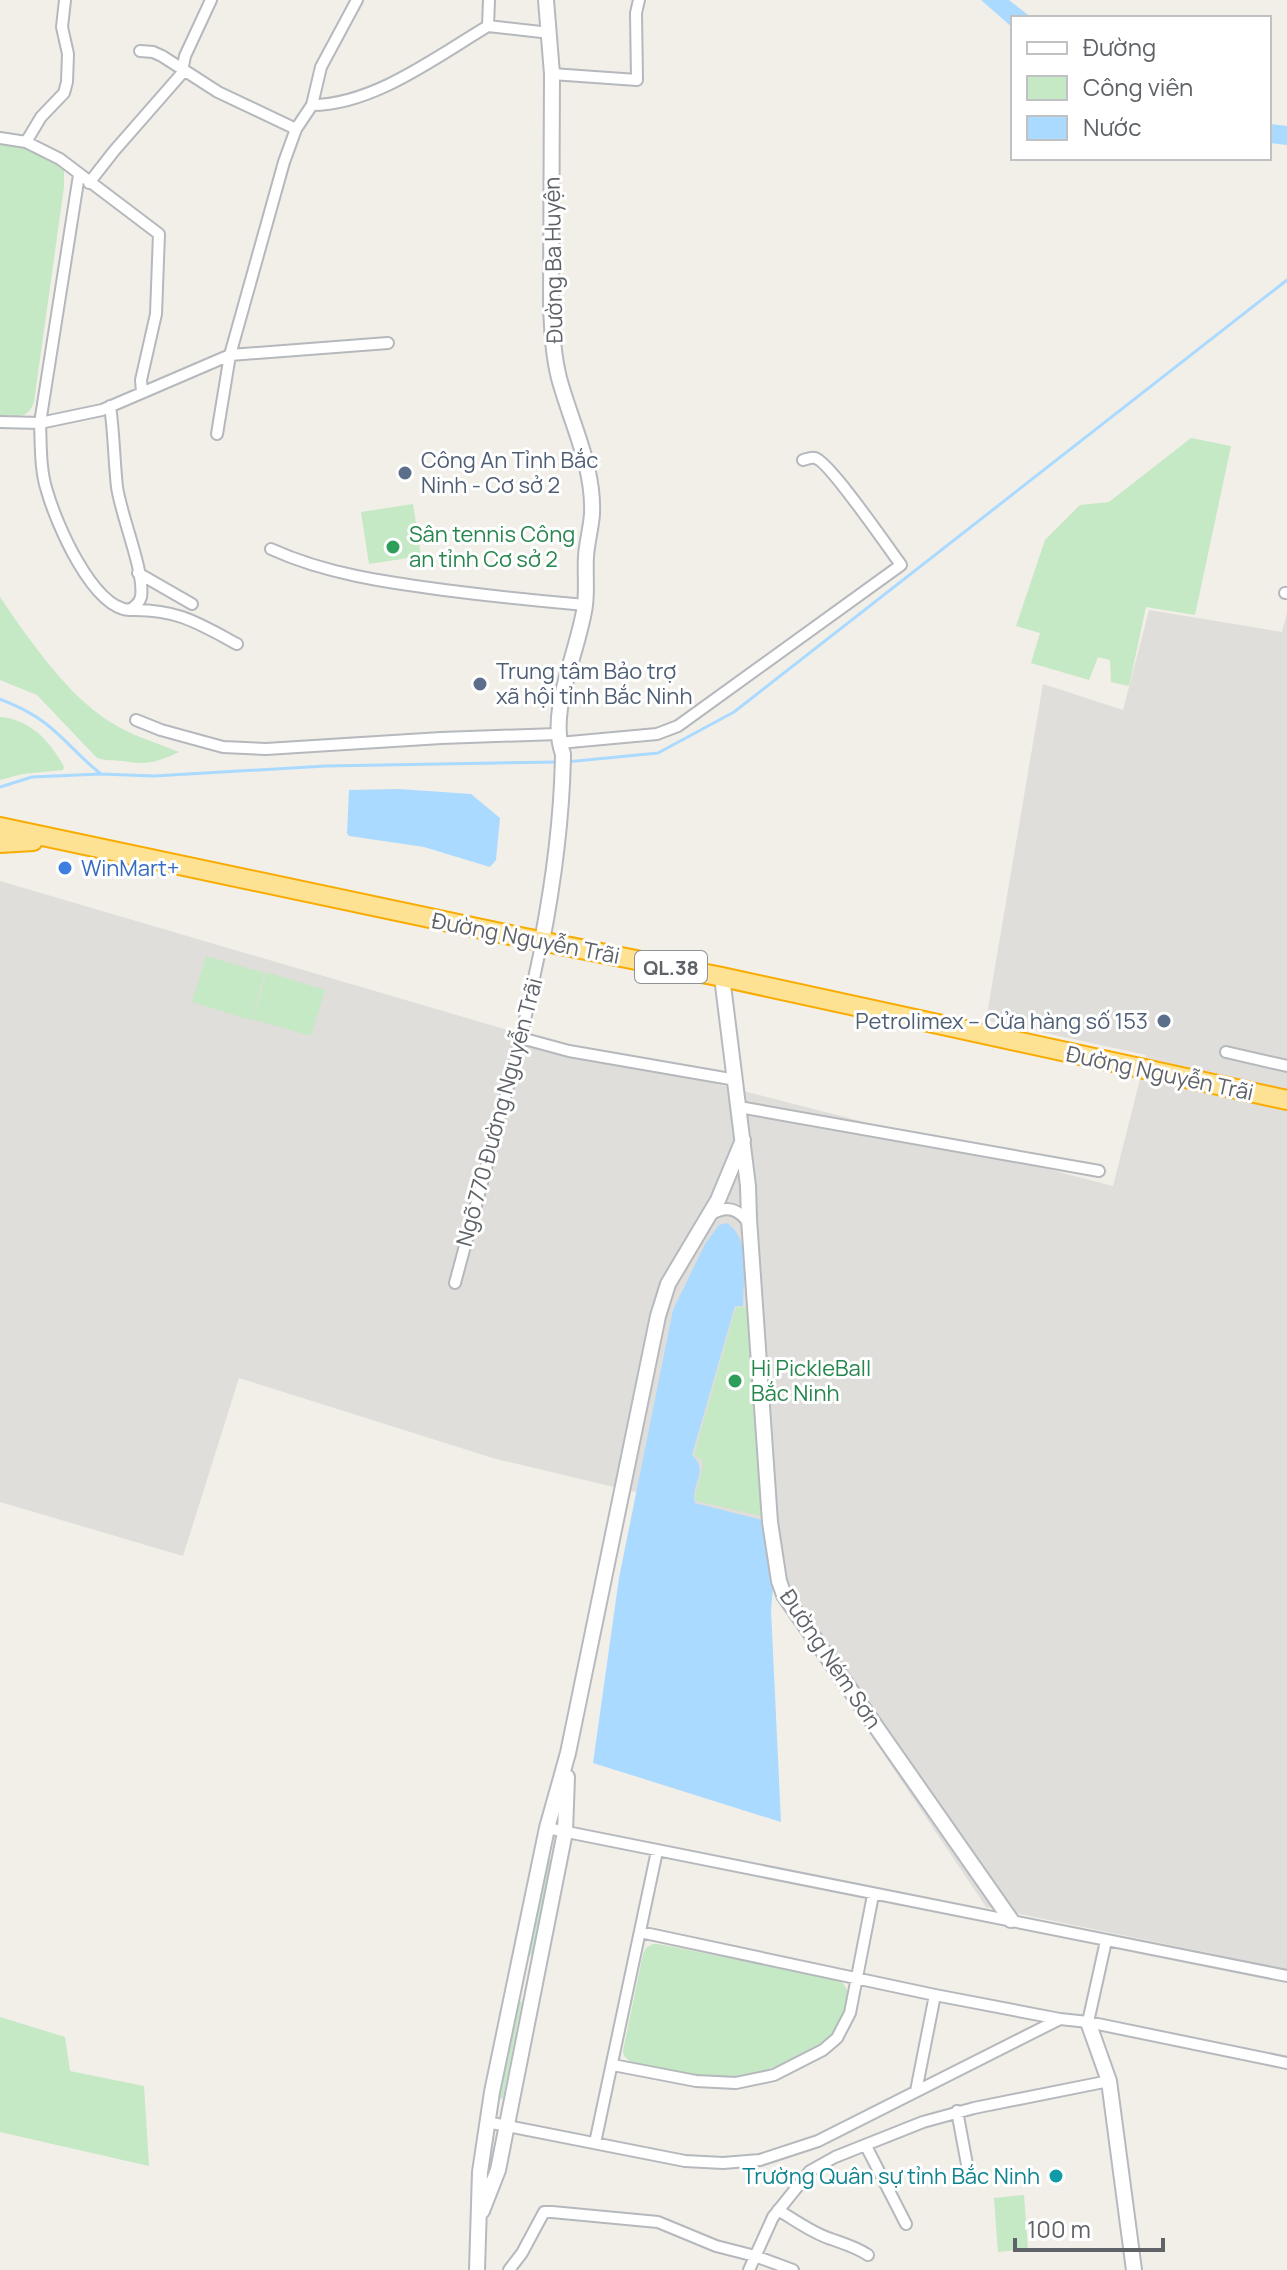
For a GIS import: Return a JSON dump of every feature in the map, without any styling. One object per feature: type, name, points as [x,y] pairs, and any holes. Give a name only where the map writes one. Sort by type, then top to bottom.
[{"type":"highway","points":[[0,818],[9,829]]},
{"type":"highway","name":"Đường Nguyễn Trãi","points":[[9,829],[722,977],[1287,1100]]},
{"type":"highway","points":[[0,843],[55,839]]},
{"type":"street","points":[[26,142],[41,117],[64,93],[68,54],[62,27],[65,0]]},
{"type":"street","points":[[89,183],[184,71],[183,62],[211,0]]},
{"type":"street","points":[[217,434],[230,355],[284,162],[296,129],[312,105],[321,67],[357,0]]},
{"type":"street","points":[[488,26],[489,0]]},
{"type":"street","name":"Đường Ba Huyện","points":[[542,941],[554,876],[562,778],[557,722],[585,605],[586,555],[592,517],[591,481],[559,379],[552,331],[552,74],[546,0]]},
{"type":"street","points":[[552,74],[637,80],[636,13],[639,0]]},
{"type":"street","points":[[312,105],[333,105],[389,85],[488,26],[550,33]]},
{"type":"street","points":[[140,51],[153,52],[244,106],[296,129]]},
{"type":"street","points":[[0,138],[26,142],[60,159],[159,234],[156,314],[141,380],[142,392]]},
{"type":"street","points":[[79,175],[40,423],[46,489],[66,542],[102,595],[119,608],[182,615],[237,644]]},
{"type":"street","points":[[0,422],[40,423],[102,410],[230,355],[388,343]]},
{"type":"street","points":[[110,406],[117,487],[141,597],[138,604],[129,610]]},
{"type":"street","points":[[136,720],[223,747],[266,749],[441,738],[560,743],[657,734],[678,726],[901,565],[837,478],[819,459],[803,460]]},
{"type":"street","points":[[271,549],[299,562],[351,576],[585,605]]},
{"type":"street","points":[[138,573],[192,604]]},
{"type":"street","name":"Ngõ 770 Đường Nguyễn Trãi","points":[[455,1283],[521,1038],[542,941]]},
{"type":"street","name":"Đường Ném Sơn","points":[[722,977],[748,1186],[770,1522],[779,1581],[784,1595],[1011,1920]]},
{"type":"street","points":[[521,1038],[569,1051],[736,1080]]},
{"type":"street","points":[[1226,1052],[1287,1066]]},
{"type":"street","points":[[739,1107],[1099,1171]]},
{"type":"street","points":[[477,2270],[480,2172],[487,2122],[547,1828],[568,1753],[662,1297],[727,1182],[743,1140]]},
{"type":"street","points":[[707,1218],[727,1208],[741,1214],[749,1225]]},
{"type":"street","points":[[479,2221],[498,2170],[565,1832],[568,1753]]},
{"type":"street","points":[[547,1828],[1287,1976]]},
{"type":"street","points":[[595,2143],[657,1851]]},
{"type":"street","points":[[613,2065],[716,2084],[752,2081],[774,2075],[823,2050],[837,2038],[850,2013],[873,1895]]},
{"type":"street","points":[[640,1932],[935,1995],[1088,2022],[1287,2063]]},
{"type":"street","points":[[1106,1941],[1088,2022],[1109,2081],[1134,2270]]},
{"type":"street","points":[[517,1973],[536,1977]]},
{"type":"street","points":[[916,2091],[935,1995]]},
{"type":"street","points":[[487,2122],[704,2163],[760,2160],[818,2141],[1060,2019]]},
{"type":"street","points":[[749,2270],[778,2210],[810,2171],[835,2157],[923,2122],[974,2108],[1109,2081]]},
{"type":"street","points":[[957,2111],[969,2175]]},
{"type":"street","points":[[866,2146],[906,2224]]},
{"type":"street","points":[[778,2210],[818,2233],[849,2244],[868,2255]]},
{"type":"street","points":[[509,2270],[544,2212],[658,2222],[716,2246],[793,2270]]},
{"type":"shaded area","points":[[1149,610],[1282,632],[1287,613],[1287,1969],[986,1907],[785,1607],[765,1523],[496,1459],[239,1378],[183,1556],[0,1502],[0,881],[511,1031],[1113,1186],[1146,1055],[986,1020],[1043,684],[1123,710]]},
{"type":"green space","points":[[0,140],[26,146],[64,169],[34,402],[28,412],[21,416],[0,415]]},
{"type":"green space","points":[[1191,438],[1231,446],[1195,615],[1146,607],[1129,686],[1111,682],[1110,660],[1098,657],[1089,680],[1031,663],[1040,633],[1016,626],[1045,540],[1080,505],[1109,502]]},
{"type":"green space","points":[[413,504],[421,556],[369,564],[361,512]]},
{"type":"green space","points":[[0,597],[46,660],[86,704],[118,727],[179,752],[145,763],[97,758],[37,695],[0,680]]},
{"type":"green space","points":[[0,717],[21,722],[38,733],[59,758],[63,770],[0,780]]},
{"type":"green space","points":[[206,956],[265,973],[251,1020],[192,1002]]},
{"type":"green space","points":[[267,972],[325,990],[311,1036],[252,1019]]},
{"type":"green space","name":"Hi PickleBall Bắc Ninh","points":[[736,1307],[750,1307],[762,1516],[696,1501],[695,1496],[703,1466],[702,1460],[694,1455]]},
{"type":"green space","points":[[547,1858],[551,1860],[532,1954],[528,1957]]},
{"type":"green space","points":[[653,1944],[839,1980],[847,1990],[845,2012],[835,2031],[813,2048],[783,2063],[741,2076],[701,2076],[632,2063],[623,2051],[643,1954]]},
{"type":"green space","points":[[518,2000],[522,2002],[503,2098],[500,2099],[498,2096]]},
{"type":"green space","points":[[0,2017],[65,2037],[70,2071],[144,2086],[149,2166],[0,2132]]},
{"type":"green space","points":[[1024,2195],[1028,2249],[998,2252],[994,2198]]},
{"type":"water","points":[[981,0],[1009,0],[1029,16],[1011,16],[1011,26]]},
{"type":"water","points":[[1271,124],[1287,126],[1287,145],[1271,143]]},
{"type":"water","points":[[399,789],[471,794],[500,818],[496,860],[490,867],[424,847],[349,836],[349,790]]},
{"type":"water","points":[[727,1223],[735,1230],[743,1250],[743,1306],[735,1306],[692,1455],[700,1472],[694,1496],[695,1503],[762,1520],[773,1588],[771,1610],[781,1822],[593,1763],[619,1578],[673,1310],[705,1244],[719,1225]]},
{"type":"waterway","points":[[566,762],[658,753],[734,712],[1287,280]]},
{"type":"waterway","points":[[0,699],[45,723],[101,774]]},
{"type":"waterway","points":[[0,787],[32,777],[101,774],[154,776],[326,766],[558,762]]},
{"type":"place","name":"Công An Tỉnh Bắc Ninh - Cơ sở 2","points":[[405,473]]},
{"type":"place","name":"Sân tennis Công an tỉnh Cơ sở 2","points":[[393,547]]},
{"type":"place","name":"Trung tâm Bảo trợ xã hội tỉnh Bắc Ninh","points":[[480,684]]},
{"type":"place","name":"WinMart+","points":[[65,868]]},
{"type":"place","name":"Petrolimex – Cửa hàng số 153","points":[[1164,1021]]},
{"type":"place","name":"Hi PickleBall Bắc Ninh","points":[[735,1381]]},
{"type":"place","name":"Trường Quân sự tỉnh Bắc Ninh","points":[[1056,2176]]}]
